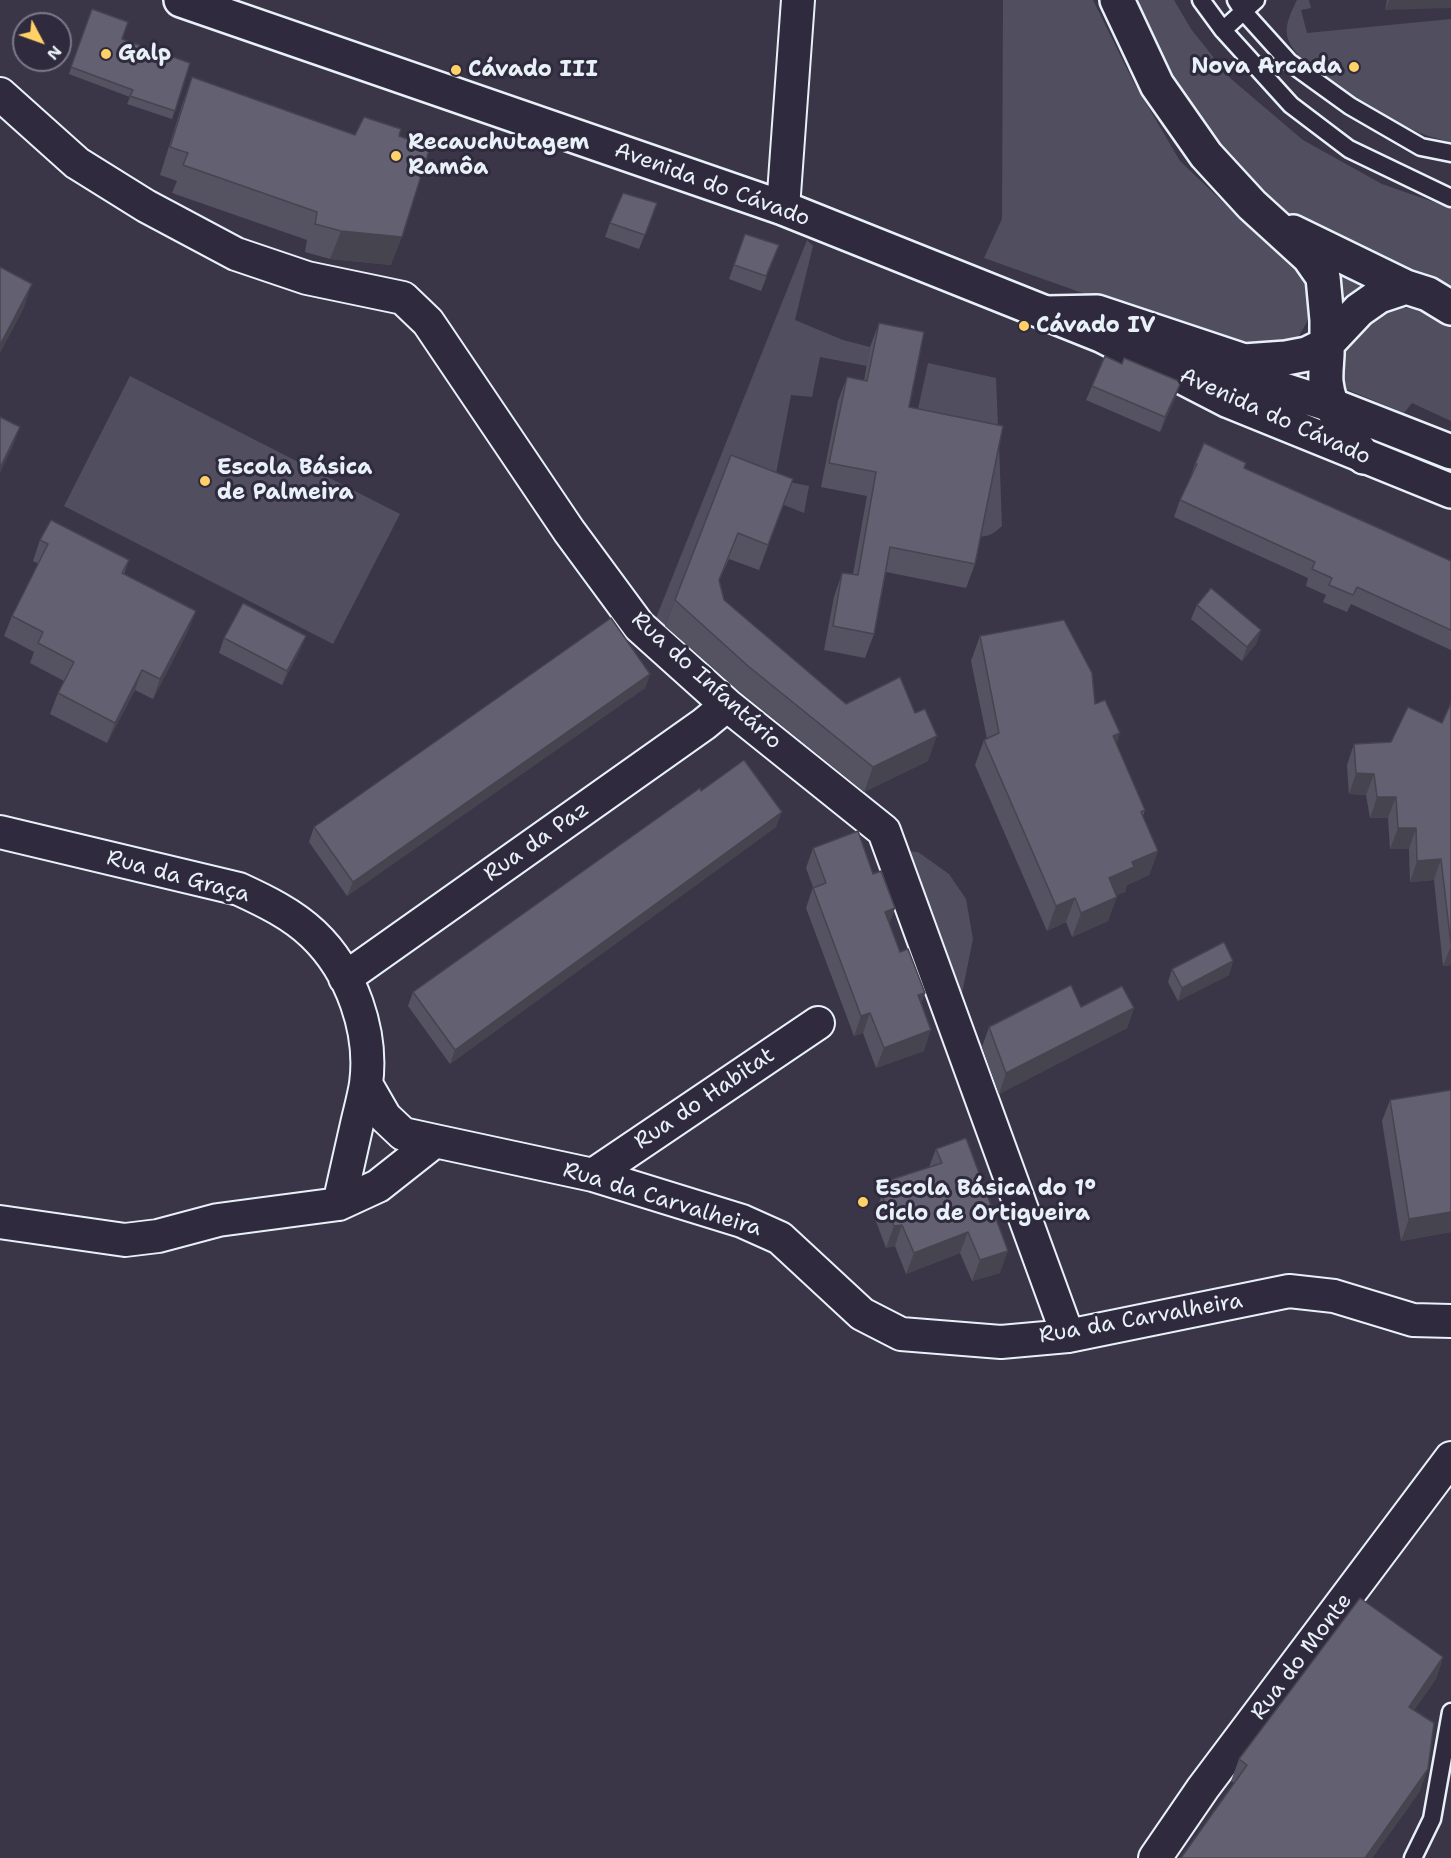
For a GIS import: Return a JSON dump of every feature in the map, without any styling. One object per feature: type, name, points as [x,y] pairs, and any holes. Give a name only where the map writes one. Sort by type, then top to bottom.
[{"type":"main road","name":"Avenida do Cávado","points":[[181,0],[783,208],[1103,336],[1229,401],[1451,491]]},
{"type":"main road","points":[[1117,0],[1156,85],[1206,155],[1252,205],[1309,257],[1323,277],[1327,320],[1326,381],[1331,405],[1346,433],[1364,457]]},
{"type":"main road","points":[[1270,221],[1406,287],[1428,294],[1451,308]]},
{"type":"main road","points":[[1047,313],[1096,312],[1244,361],[1286,358],[1307,354],[1327,344],[1359,310],[1379,296],[1406,287]]},
{"type":"main road","name":"Avenida do Cávado","points":[[1103,336],[1149,347],[1331,405],[1451,452]]},
{"type":"street","points":[[783,208],[798,0]]},
{"type":"street","name":"Rua do Infantário","points":[[0,94],[77,163],[146,206],[236,254],[307,278],[403,298],[428,322],[569,531],[639,626],[727,705],[884,831],[1068,1336]]},
{"type":"street","name":"Rua da Paz","points":[[345,978],[704,724],[727,705]]},
{"type":"street","name":"Rua da Graça","points":[[0,832],[239,889],[273,905],[312,933],[345,978],[362,1016],[367,1048],[366,1084],[339,1204]]},
{"type":"street","name":"Rua do Habitat","points":[[593,1175],[818,1023]]},
{"type":"street","name":"Rua da Carvalheira","points":[[366,1084],[385,1117],[403,1134],[593,1175],[742,1221],[780,1238],[862,1314],[901,1334],[1001,1342],[1068,1336],[1289,1292],[1334,1296],[1413,1320],[1451,1321]]},
{"type":"street","points":[[0,1222],[125,1240],[158,1236],[218,1220],[339,1204],[378,1186],[435,1141]]},
{"type":"street","name":"Rua do Monte","points":[[1155,1858],[1203,1788],[1451,1458]]},
{"type":"lane","points":[[1201,0],[1223,30],[1291,105],[1349,149],[1451,198]]},
{"type":"lane","points":[[1223,30],[1245,4],[1289,62],[1350,106],[1421,147],[1451,153]]},
{"type":"lane","points":[[1413,1858],[1432,1819],[1451,1712]]},
{"type":"shaded area","points":[[1003,0],[1093,0],[1133,81],[1180,161],[1249,227],[1297,260],[1309,279],[1312,313],[1299,336],[1282,347],[1226,344],[984,258],[1002,219]]},
{"type":"shaded area","points":[[1132,0],[1174,0],[1191,29],[1230,78],[1303,140],[1382,184],[1451,208],[1451,292],[1292,218],[1251,185],[1212,142],[1164,67]]},
{"type":"shaded area","points":[[1297,0],[1309,0],[1311,8],[1301,10],[1307,33],[1451,19],[1451,143],[1420,133],[1366,105],[1324,78],[1306,63],[1293,49],[1287,35],[1288,22]]},
{"type":"shaded area","points":[[807,240],[813,246],[795,320],[843,340],[870,347],[867,366],[820,357],[812,397],[791,395],[775,479],[809,486],[804,513],[722,480],[663,631],[654,623]]},
{"type":"shaded area","points":[[1322,256],[1383,287],[1339,313]]},
{"type":"shaded area","points":[[1397,308],[1433,313],[1451,326],[1451,421],[1412,403],[1404,413],[1341,387],[1340,363],[1346,346],[1378,313]]},
{"type":"shaded area","points":[[928,363],[996,378],[998,426],[916,418]]},
{"type":"shaded area","points":[[130,376],[400,514],[333,644],[64,506]]},
{"type":"shaded area","points":[[999,444],[1002,526],[991,534],[977,536]]},
{"type":"shaded area","points":[[907,851],[918,852],[949,874],[966,899],[973,939],[961,998]]},
{"type":"building","points":[[92,9],[128,22],[122,39],[190,63],[175,111],[130,96],[133,90],[72,67]]},
{"type":"building","points":[[192,77],[355,135],[364,117],[401,129],[399,136],[430,147],[402,237],[341,231],[315,224],[317,212],[183,165],[188,153],[170,147]]},
{"type":"building","points":[[623,193],[657,203],[645,235],[610,223]]},
{"type":"building","points":[[745,234],[779,245],[766,276],[734,265]]},
{"type":"building","points":[[0,267],[32,284],[0,345]]},
{"type":"building","points":[[879,323],[924,332],[909,407],[1003,426],[975,564],[890,547],[874,634],[833,626],[842,573],[858,575],[876,472],[829,463],[847,377],[867,381]]},
{"type":"building","points":[[1105,356],[1122,364],[1124,358],[1181,382],[1165,417],[1092,386]]},
{"type":"building","points":[[0,417],[20,427],[0,468]]},
{"type":"building","points":[[1204,443],[1246,463],[1244,468],[1451,561],[1451,630],[1357,587],[1353,595],[1329,585],[1332,578],[1312,569],[1315,562],[1180,500]]},
{"type":"building","points":[[731,455],[793,479],[768,545],[738,533],[719,580],[724,600],[846,704],[900,677],[915,713],[925,709],[937,736],[873,767],[748,666],[675,600]]},
{"type":"building","points":[[51,520],[129,560],[122,573],[196,611],[160,679],[142,670],[115,723],[58,693],[74,662],[38,643],[43,632],[12,616],[48,544],[40,540]]},
{"type":"building","points":[[1211,588],[1261,630],[1247,647],[1197,605]]},
{"type":"building","points":[[243,603],[306,636],[287,671],[224,638]]},
{"type":"building","points":[[611,618],[650,674],[353,882],[314,827]]},
{"type":"building","points":[[1064,620],[1092,673],[1095,704],[1105,700],[1120,733],[1113,736],[1145,810],[1141,812],[1158,851],[1132,862],[1134,867],[1109,878],[1117,897],[1081,913],[1075,898],[1056,906],[984,740],[999,733],[980,636]]},
{"type":"building","points":[[1451,703],[1451,945],[1441,859],[1417,861],[1416,828],[1398,828],[1396,797],[1377,797],[1374,774],[1356,773],[1354,744],[1391,742],[1408,707],[1442,723]]},
{"type":"building","points":[[744,760],[782,812],[455,1050],[413,992],[700,788],[701,791]]},
{"type":"building","points":[[858,831],[873,874],[881,871],[895,908],[885,912],[900,952],[908,949],[925,993],[918,995],[931,1030],[884,1048],[870,1013],[861,1016],[813,888],[826,883],[813,848]]},
{"type":"building","points":[[1224,942],[1233,961],[1182,988],[1172,969]]},
{"type":"building","points":[[1071,985],[1081,1007],[1122,986],[1134,1008],[1006,1073],[989,1027]]},
{"type":"building","points":[[1451,1090],[1451,1212],[1409,1219],[1390,1100]]},
{"type":"building","points":[[966,1138],[1008,1251],[980,1260],[968,1232],[914,1253],[902,1225],[894,1226],[882,1195],[891,1192],[887,1181],[942,1163],[936,1149]]},
{"type":"building","points":[[1360,1598],[1443,1657],[1409,1707],[1434,1723],[1428,1769],[1365,1858],[1181,1858],[1247,1765],[1239,1759]]},
{"type":"place","name":"Galp","points":[[106,54]]},
{"type":"place","name":"Nova Arcada","points":[[1354,67]]},
{"type":"place","name":"Cávado III","points":[[456,70]]},
{"type":"place","name":"Recauchutagem Ramôa","points":[[396,156]]},
{"type":"place","name":"Cávado IV","points":[[1024,326]]},
{"type":"place","name":"Escola Básica de Palmeira","points":[[205,481]]},
{"type":"place","name":"Escola Básica do 1º Ciclo de Ortigueira","points":[[863,1202]]}]
